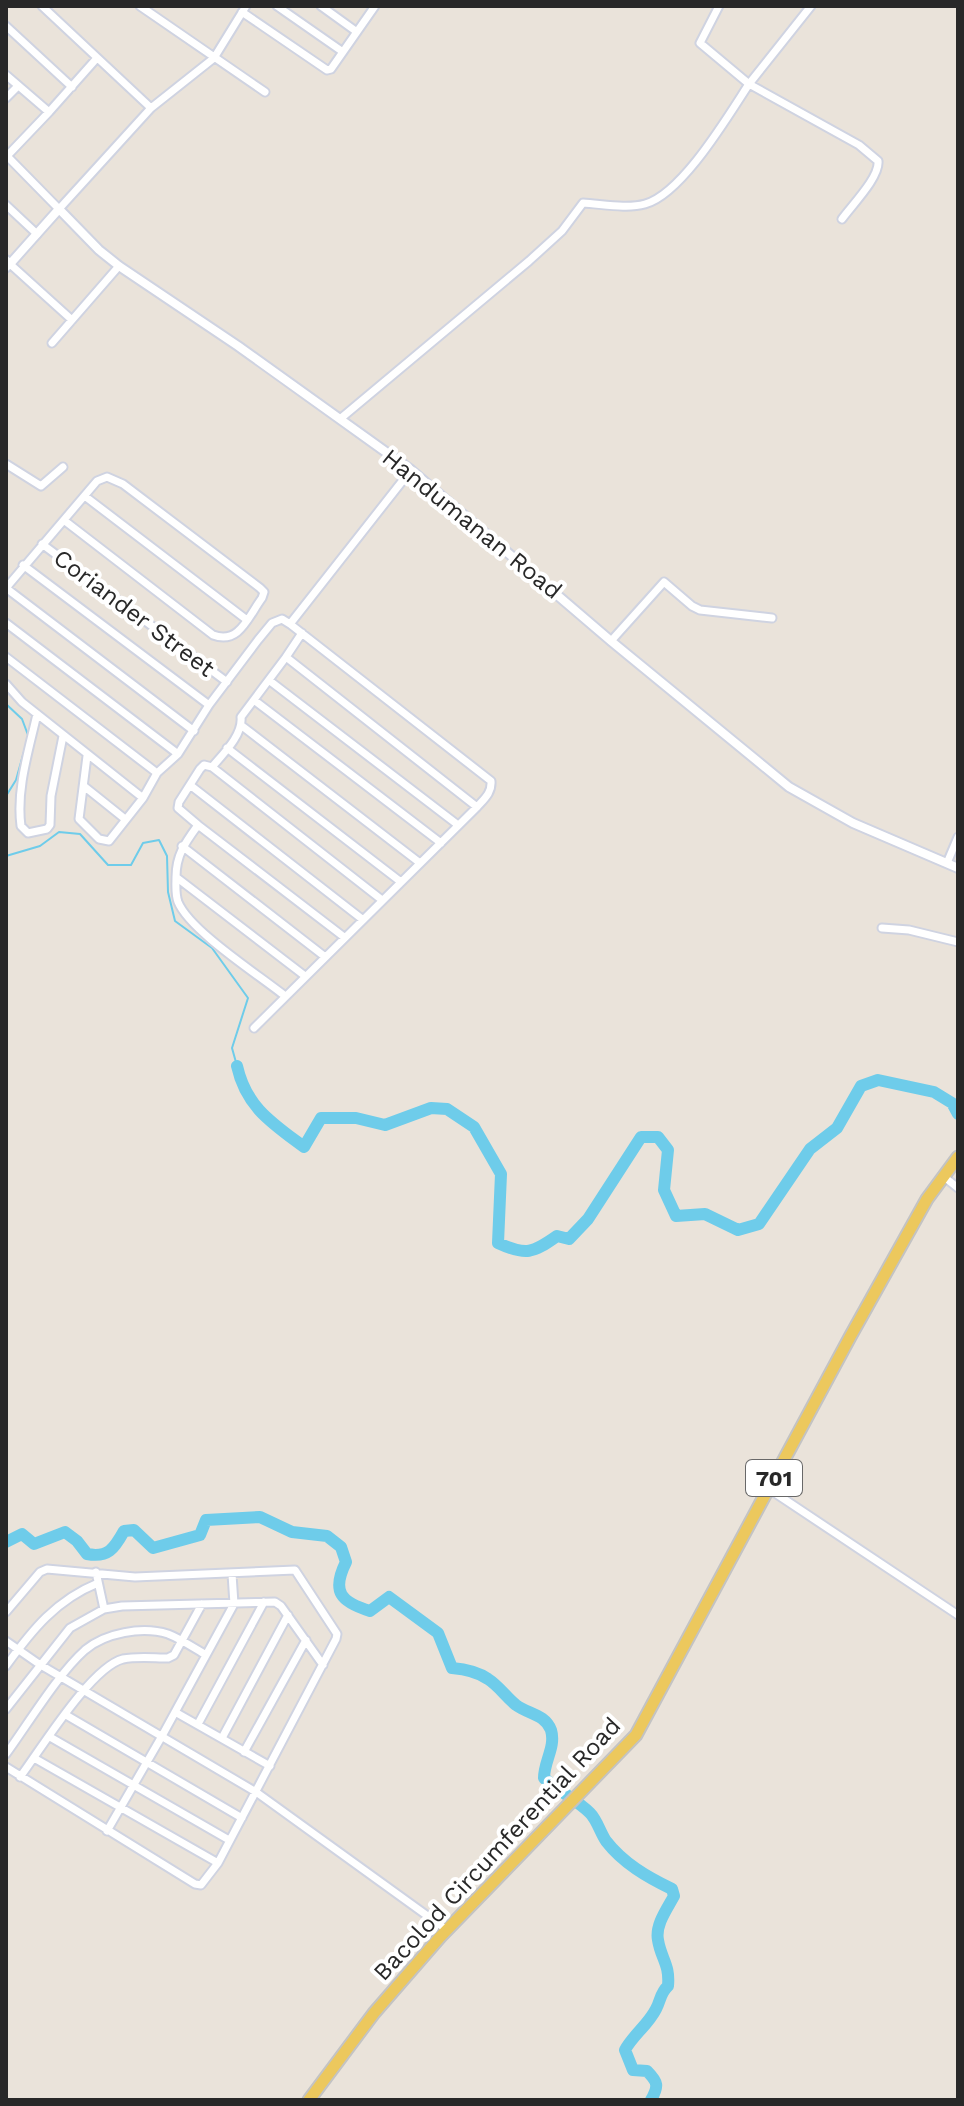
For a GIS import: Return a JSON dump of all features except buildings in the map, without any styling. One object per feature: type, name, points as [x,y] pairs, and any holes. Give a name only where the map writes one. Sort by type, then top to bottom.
[{"type":"main road","name":"Bacolod Circumferential Road","points":[[309,2100],[374,2013],[447,1930],[636,1735],[862,1314],[927,1199],[958,1157]]},
{"type":"street","points":[[42,6],[151,108]]},
{"type":"street","points":[[141,6],[265,92]]},
{"type":"street","points":[[277,6],[343,52]]},
{"type":"street","points":[[321,6],[357,32]]},
{"type":"street","points":[[719,6],[700,43],[749,84],[859,145],[878,161],[879,167],[872,179],[842,219]]},
{"type":"street","points":[[340,419],[551,241],[583,203],[643,205],[661,198],[689,170],[749,84],[811,6]]},
{"type":"street","points":[[72,320],[7,264],[151,108],[214,58],[244,9],[323,68],[331,69],[371,7]]},
{"type":"street","points":[[6,26],[72,87]]},
{"type":"street","points":[[59,209],[7,156],[97,58]]},
{"type":"street","points":[[6,75],[49,112]]},
{"type":"street","points":[[6,98],[18,86]]},
{"type":"street","points":[[6,205],[37,234]]},
{"type":"street","name":"Handumanan Road","points":[[59,209],[119,266],[411,470],[768,771],[807,799],[853,823],[958,868]]},
{"type":"street","points":[[52,343],[119,266]]},
{"type":"street","points":[[6,464],[41,486],[63,467]]},
{"type":"street","points":[[290,624],[411,470]]},
{"type":"street","points":[[65,521],[213,635],[224,639],[234,636],[264,592],[123,484],[107,477],[97,481],[6,588],[194,731]]},
{"type":"street","points":[[86,497],[247,620]]},
{"type":"street","name":"Coriander Street","points":[[42,544],[227,682]]},
{"type":"street","points":[[23,565],[209,705]]},
{"type":"street","points":[[611,641],[664,582],[700,610],[772,618]]},
{"type":"street","points":[[87,756],[79,819],[99,839],[109,841],[143,798],[157,773],[178,754],[209,705],[272,623],[282,619],[491,781],[489,795],[254,1028]]},
{"type":"street","points":[[6,623],[178,754]]},
{"type":"street","points":[[212,767],[242,726],[241,717],[302,633]]},
{"type":"street","points":[[6,657],[157,773]]},
{"type":"street","points":[[286,657],[477,807]]},
{"type":"street","points":[[270,681],[458,825]]},
{"type":"street","points":[[6,684],[87,756],[143,798]]},
{"type":"street","points":[[254,700],[441,843]]},
{"type":"street","points":[[37,714],[22,784],[21,826],[28,833],[47,829],[50,825],[51,796],[63,736]]},
{"type":"street","points":[[242,726],[420,863]]},
{"type":"street","points":[[227,748],[401,882]]},
{"type":"street","points":[[344,937],[178,808],[204,765],[212,767],[382,900]]},
{"type":"street","points":[[190,785],[362,919]]},
{"type":"street","points":[[85,787],[125,819]]},
{"type":"street","points":[[198,825],[182,846],[176,861],[176,898],[207,935],[285,996]]},
{"type":"street","points":[[947,863],[958,837]]},
{"type":"street","points":[[182,846],[324,956]]},
{"type":"street","points":[[176,877],[305,976]]},
{"type":"street","points":[[882,928],[909,930],[958,942]]},
{"type":"street","points":[[943,1176],[958,1188]]},
{"type":"street","points":[[769,1489],[958,1615]]},
{"type":"street","points":[[6,1612],[43,1570],[135,1577],[295,1570],[337,1634],[270,1766],[205,1883],[195,1884],[6,1767]]},
{"type":"street","points":[[96,1572],[104,1609]]},
{"type":"street","points":[[107,1831],[234,1604],[232,1574]]},
{"type":"street","points":[[6,1666],[38,1623],[58,1605],[98,1583]]},
{"type":"street","points":[[198,1724],[264,1602]]},
{"type":"street","points":[[6,1709],[70,1628],[104,1609],[122,1606],[278,1603],[323,1665]]},
{"type":"street","points":[[20,1777],[83,1690],[111,1665],[123,1659],[168,1658],[174,1655],[202,1604]]},
{"type":"street","points":[[222,1738],[288,1615]]},
{"type":"street","points":[[6,1754],[84,1651],[107,1637],[138,1631],[163,1633],[206,1655]]},
{"type":"street","points":[[244,1752],[306,1640]]},
{"type":"street","points":[[6,1641],[39,1664],[256,1792],[447,1930]]},
{"type":"street","points":[[175,1712],[270,1766]]},
{"type":"street","points":[[66,1715],[242,1818]]},
{"type":"street","points":[[50,1737],[229,1840]]},
{"type":"street","points":[[34,1758],[218,1863]]},
{"type":"waterway","points":[[6,704],[22,719],[28,735]]},
{"type":"waterway","points":[[6,796],[16,780],[27,741]]},
{"type":"waterway","points":[[6,856],[40,846],[59,832],[80,834],[108,865],[131,865],[143,843],[159,840],[167,856],[168,892],[175,921],[212,948],[248,998],[232,1048],[237,1066]]},
{"type":"waterway","points":[[237,1066],[247,1093],[262,1113],[304,1147],[321,1118],[356,1118],[385,1125],[431,1108],[447,1109],[474,1127],[501,1174],[498,1243],[523,1251],[542,1246],[557,1236],[569,1239],[588,1219],[641,1137],[658,1137],[668,1150],[664,1190],[676,1216],[705,1214],[738,1230],[759,1224],[810,1149],[837,1128],[861,1086],[878,1080],[934,1092],[952,1103],[958,1114]]},
{"type":"waterway","points":[[6,1542],[22,1534],[34,1544],[65,1532],[87,1554],[100,1555],[113,1547],[124,1531],[134,1530],[153,1548],[200,1535],[206,1520],[260,1517],[292,1532],[327,1536],[341,1547],[346,1562],[339,1581],[339,1588],[346,1599],[370,1611],[389,1597],[438,1633],[452,1668],[484,1677],[516,1705],[545,1721],[552,1736],[544,1778],[590,1813],[606,1841],[620,1856],[672,1889],[674,1896],[658,1929],[659,1947],[668,1972],[668,1986],[653,2015],[625,2050],[633,2070],[647,2071],[655,2081],[656,2088],[651,2100]]}]
